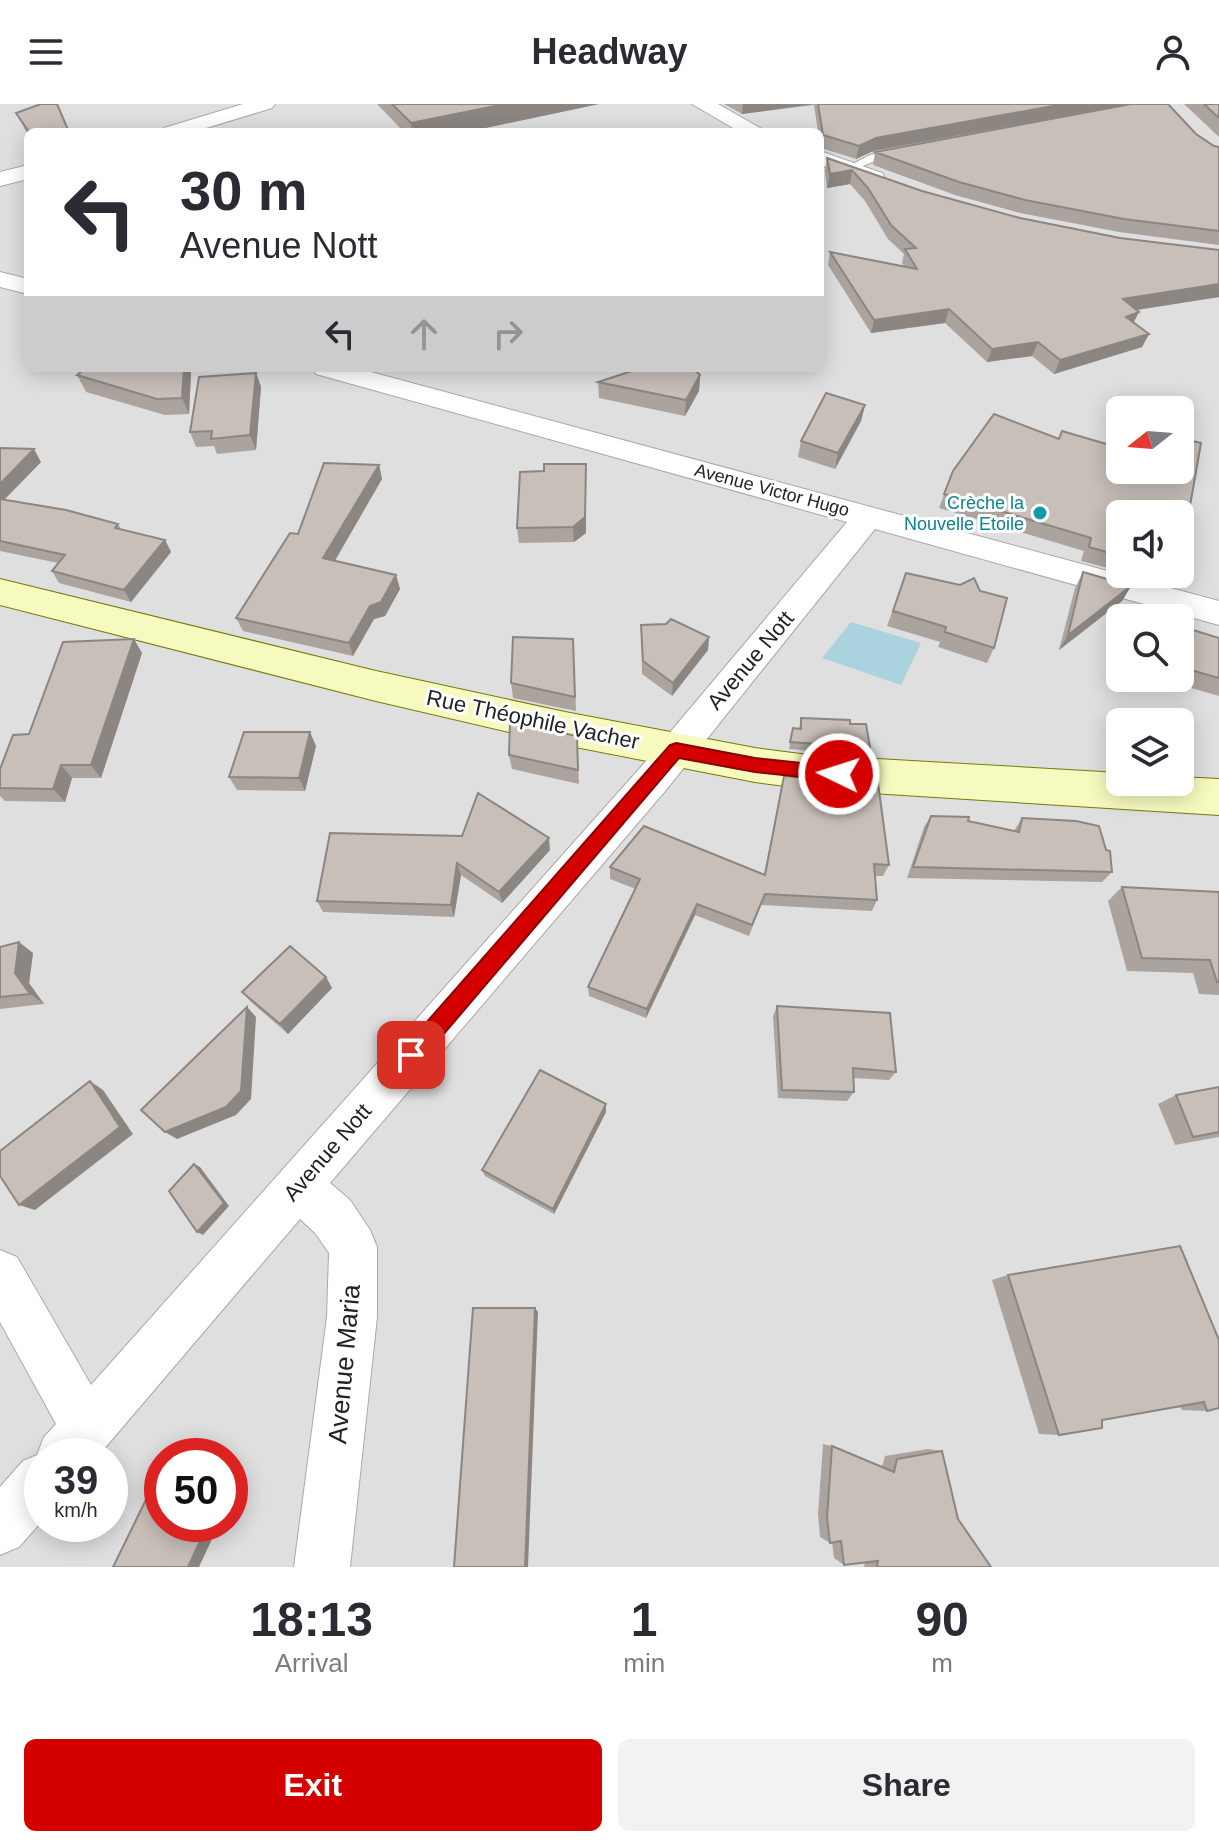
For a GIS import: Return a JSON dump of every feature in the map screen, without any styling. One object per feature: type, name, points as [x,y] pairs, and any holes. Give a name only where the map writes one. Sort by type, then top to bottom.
[{"type":"main road","name":"Rue Théophile Vacher","points":[[0,592],[223,650],[676,750],[808,772],[1219,797]]},
{"type":"street","points":[[184,128],[265,104]]},
{"type":"street","points":[[702,104],[748,128]]},
{"type":"street","points":[[824,160],[894,185]]},
{"type":"street","points":[[0,179],[24,173]]},
{"type":"street","points":[[0,279],[24,286]]},
{"type":"street","name":"Avenue Victor Hugo","points":[[340,372],[1219,613]]},
{"type":"street","name":"Avenue Nott","points":[[78,1438],[676,750],[869,516]]},
{"type":"street","name":"Avenue Maria","points":[[291,1194],[312,1198],[333,1217],[353,1247],[352,1317],[322,1567]]},
{"type":"street","points":[[0,1274],[73,1438]]},
{"type":"street","points":[[0,1528],[24,1501]]},
{"type":"lane","points":[[849,169],[874,157],[920,149]]},
{"type":"shaded area","points":[[0,104],[1219,104],[1219,1567],[0,1567]]},
{"type":"water","points":[[851,622],[921,643],[901,685],[822,658]]},
{"type":"building","points":[[41,104],[57,104],[67,128],[26,128],[16,113]]},
{"type":"building","points":[[392,104],[505,104],[411,123]]},
{"type":"building","points":[[818,104],[1064,104],[876,138],[859,146],[824,135]]},
{"type":"building","points":[[1131,104],[1168,104],[1196,134],[1219,147],[1219,231],[1124,219],[1025,200],[959,182],[875,152]]},
{"type":"building","points":[[1204,104],[1219,104],[1219,118]]},
{"type":"building","points":[[827,158],[922,191],[1020,218],[1120,238],[1219,250],[1219,284],[1123,299],[1139,312],[1126,317],[1149,334],[1060,360],[1038,342],[992,349],[949,309],[874,320],[830,252],[917,269],[905,249],[916,248],[891,225],[868,188],[852,170],[830,174]]},
{"type":"building","points":[[81,372],[184,372],[182,398],[157,399],[77,375]]},
{"type":"building","points":[[629,372],[697,372],[700,375],[686,400],[598,382]]},
{"type":"building","points":[[256,373],[250,435],[211,439],[212,431],[190,432],[199,377]]},
{"type":"building","points":[[826,393],[865,405],[838,453],[801,441]]},
{"type":"building","points":[[994,414],[1059,439],[1062,431],[1106,444],[1106,484],[1194,484],[1191,500],[1106,500],[1106,552],[1089,547],[1091,538],[944,494],[953,471]]},
{"type":"building","points":[[1194,441],[1201,443],[1194,483]]},
{"type":"building","points":[[0,448],[34,449],[0,484]]},
{"type":"building","points":[[324,463],[379,465],[323,558],[396,575],[381,602],[370,606],[349,643],[236,618],[290,533],[298,534]]},
{"type":"building","points":[[544,464],[586,464],[585,517],[573,527],[517,528],[520,472],[544,471]]},
{"type":"building","points":[[0,499],[66,510],[118,524],[115,528],[165,540],[124,590],[52,571],[65,555],[0,541]]},
{"type":"building","points":[[1083,572],[1106,579],[1106,588],[1128,588],[1106,604],[1068,635]]},
{"type":"building","points":[[906,573],[960,585],[974,578],[980,591],[1007,598],[994,648],[945,632],[946,627],[893,611]]},
{"type":"building","points":[[671,619],[709,637],[673,683],[643,661],[641,625],[666,624]]},
{"type":"building","points":[[1194,630],[1219,638],[1219,678],[1194,671]]},
{"type":"building","points":[[513,637],[573,639],[575,697],[511,683]]},
{"type":"building","points":[[134,639],[91,765],[61,765],[53,789],[0,788],[0,769],[13,735],[29,734],[63,642]]},
{"type":"building","points":[[801,718],[850,720],[850,724],[866,724],[870,748],[790,742],[793,728],[801,729]]},
{"type":"building","points":[[510,722],[577,736],[578,770],[509,755]]},
{"type":"building","points":[[244,732],[310,732],[299,778],[229,777]]},
{"type":"building","points":[[784,776],[878,783],[889,865],[874,864],[877,900],[765,894],[752,925],[697,904],[647,1009],[588,987],[640,879],[610,867],[644,826],[765,875]]},
{"type":"building","points":[[478,793],[549,838],[499,892],[457,863],[451,905],[317,901],[330,833],[462,836]]},
{"type":"building","points":[[931,816],[969,817],[968,821],[1019,832],[1022,818],[1076,821],[1099,826],[1106,850],[1110,851],[1112,872],[913,867]]},
{"type":"building","points":[[1122,887],[1219,892],[1219,982],[1210,960],[1142,958]]},
{"type":"building","points":[[19,942],[15,973],[30,994],[0,997],[0,947]]},
{"type":"building","points":[[290,946],[326,977],[280,1024],[242,992]]},
{"type":"building","points":[[777,1006],[890,1013],[896,1072],[853,1068],[854,1092],[782,1090]]},
{"type":"building","points":[[247,1007],[241,1091],[226,1107],[165,1132],[141,1110]]},
{"type":"building","points":[[540,1070],[606,1104],[553,1209],[482,1170]]},
{"type":"building","points":[[90,1081],[120,1127],[19,1205],[0,1176],[0,1151]]},
{"type":"building","points":[[1219,1087],[1219,1132],[1193,1137],[1176,1095]]},
{"type":"building","points":[[194,1164],[224,1203],[197,1232],[169,1191]]},
{"type":"building","points":[[1180,1246],[1219,1340],[1219,1408],[1207,1411],[1204,1402],[1102,1420],[1102,1428],[1059,1435],[1008,1275]]},
{"type":"building","points":[[473,1308],[535,1308],[525,1567],[454,1567]]},
{"type":"building","points":[[832,1446],[894,1472],[897,1459],[942,1451],[958,1519],[991,1567],[877,1567],[878,1561],[844,1565],[841,1541],[830,1543],[827,1518]]},
{"type":"building","points":[[144,1504],[144,1542],[200,1542],[188,1567],[113,1567],[128,1542]]},
{"type":"place","name":"Crèche la Nouvelle Etoile","points":[[1040,513]]},
{"type":"route","points":[[411,1055],[676,750],[755,765],[839,774]]}]
